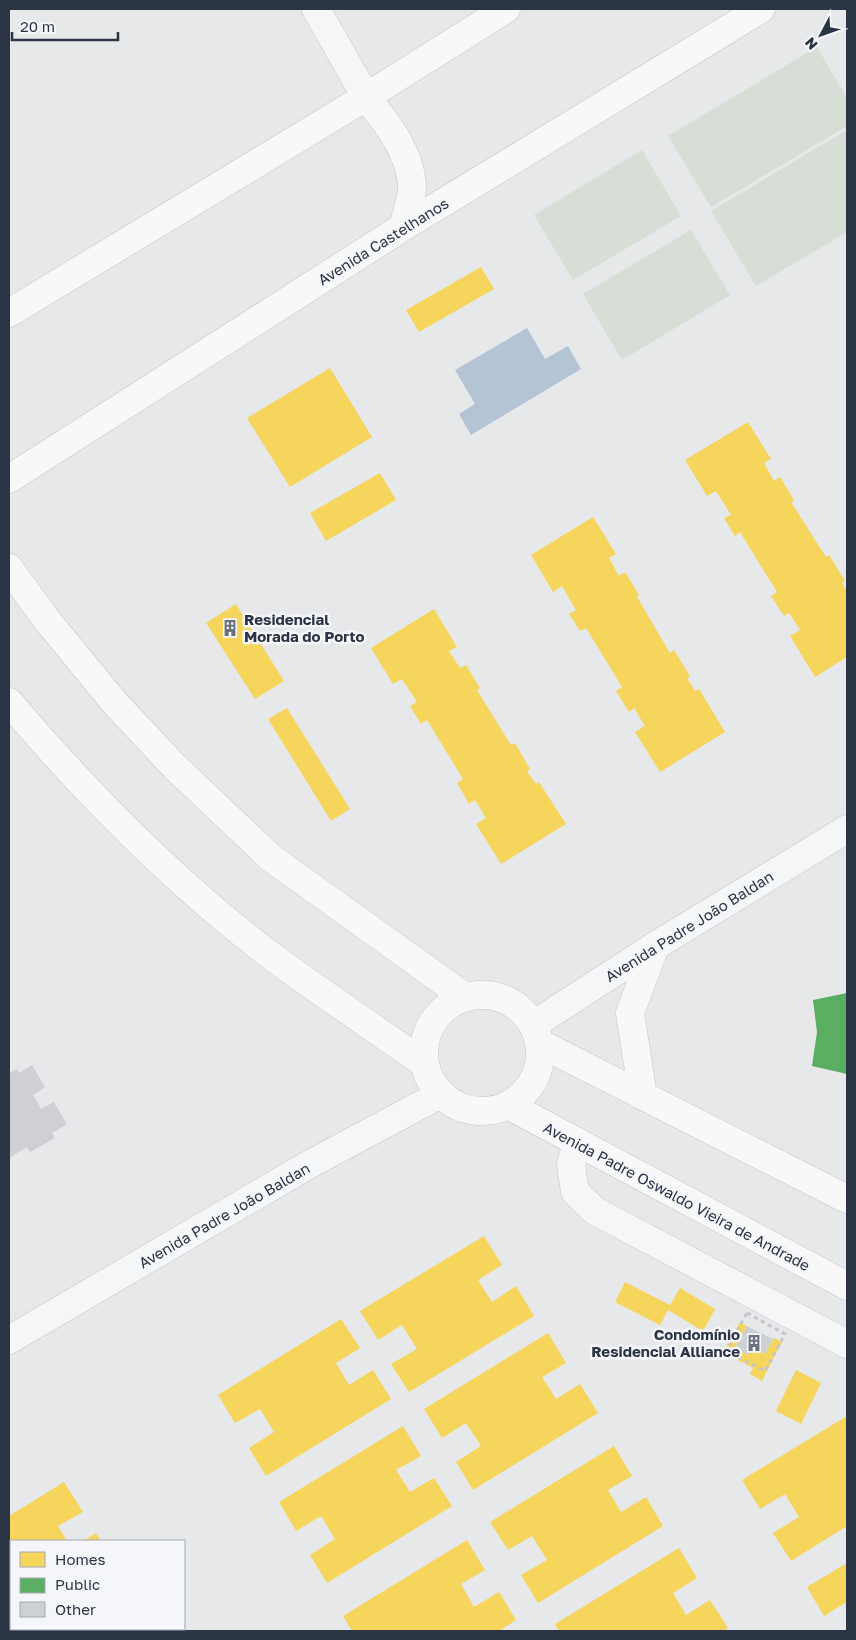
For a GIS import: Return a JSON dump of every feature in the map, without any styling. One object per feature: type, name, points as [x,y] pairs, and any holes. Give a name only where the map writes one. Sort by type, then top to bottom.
[{"type":"street","points":[[316,9],[366,97],[386,121],[398,141],[408,166],[412,186],[403,227]]},
{"type":"street","points":[[9,313],[366,97],[506,9]]},
{"type":"street","name":"Avenida Castelhanos","points":[[9,479],[403,227],[761,9]]},
{"type":"street","points":[[9,568],[46,619],[114,702],[174,766],[271,858],[465,997]]},
{"type":"street","points":[[9,702],[97,800],[184,882],[268,953],[425,1064]]},
{"type":"street","name":"Avenida Padre João Baldan","points":[[536,1034],[654,946],[847,828]]},
{"type":"street","points":[[644,1096],[630,1013],[654,946]]},
{"type":"street","points":[[536,1034],[540,1058],[537,1072],[531,1084],[522,1095],[508,1105],[487,1111],[462,1108],[441,1094],[434,1086],[425,1064],[425,1043],[432,1023],[441,1012],[465,997],[481,994],[497,996],[517,1007],[536,1034],[644,1096],[847,1199]]},
{"type":"street","name":"Avenida Padre João Baldan","points":[[9,1340],[310,1164],[441,1094]]},
{"type":"street","name":"Avenida Padre Oswaldo Vieira de Andrade","points":[[508,1105],[847,1286]]},
{"type":"street","points":[[577,1142],[571,1165],[576,1192],[595,1211],[847,1344]]},
{"type":"path","points":[[746,1313],[785,1334],[765,1371],[726,1350],[746,1313]]},
{"type":"shaded area","points":[[817,47],[847,98],[847,126],[711,207],[668,136]]},
{"type":"shaded area","points":[[847,130],[847,232],[756,286],[711,211]]},
{"type":"shaded area","points":[[642,150],[681,216],[573,280],[534,215]]},
{"type":"shaded area","points":[[691,230],[730,295],[622,360],[583,294]]},
{"type":"water","points":[[527,328],[545,359],[568,346],[581,369],[471,435],[459,414],[475,404],[455,370]]},
{"type":"building: Homes","points":[[481,267],[494,289],[419,332],[406,310]]},
{"type":"building: Homes","points":[[330,368],[372,437],[290,487],[247,418]]},
{"type":"building: Homes","points":[[748,422],[771,459],[764,463],[774,481],[780,477],[794,500],[791,502],[826,557],[829,555],[845,581],[842,583],[847,592],[847,657],[815,677],[790,636],[800,630],[789,613],[784,616],[771,596],[777,592],[740,532],[735,536],[724,518],[731,515],[716,491],[707,496],[685,460]]},
{"type":"building: Homes","points":[[380,473],[396,500],[326,541],[310,513]]},
{"type":"building: Homes","points":[[593,517],[616,554],[609,558],[619,576],[625,572],[639,595],[637,597],[670,653],[674,650],[690,676],[687,678],[695,691],[699,689],[725,732],[660,772],[635,732],[645,726],[634,708],[629,712],[616,691],[622,687],[586,628],[580,631],[569,614],[576,610],[562,586],[553,592],[531,555]]},
{"type":"building: Homes","points":[[236,604],[284,681],[255,699],[206,623]]},
{"type":"building: Homes","points":[[434,609],[457,647],[449,651],[460,668],[466,665],[480,688],[477,690],[511,745],[515,743],[530,769],[527,771],[536,784],[539,782],[566,824],[501,864],[476,824],[486,818],[475,800],[469,804],[457,783],[463,779],[427,720],[421,724],[410,706],[417,702],[402,679],[393,684],[371,648]]},
{"type":"building: Homes","points":[[287,708],[350,809],[331,821],[268,719]]},
{"type":"building: Homes","points":[[484,1236],[502,1265],[478,1280],[492,1302],[516,1286],[534,1316],[409,1392],[391,1364],[417,1349],[402,1325],[378,1340],[360,1311]]},
{"type":"building: Homes","points":[[625,1282],[670,1305],[680,1288],[715,1309],[703,1331],[668,1310],[660,1325],[615,1302]]},
{"type":"building: Homes","points":[[341,1319],[360,1348],[336,1363],[349,1385],[373,1370],[391,1399],[266,1476],[249,1448],[274,1432],[260,1409],[235,1423],[218,1395]]},
{"type":"building: Homes","points":[[740,1322],[747,1326],[735,1348],[748,1355],[752,1347],[765,1354],[774,1338],[782,1342],[762,1381],[750,1374],[753,1368],[723,1352]]},
{"type":"building: Homes","points":[[548,1333],[566,1363],[542,1377],[556,1399],[580,1384],[598,1413],[473,1490],[456,1462],[481,1446],[466,1423],[442,1438],[424,1409]]},
{"type":"building: Homes","points":[[796,1370],[821,1383],[801,1424],[776,1411]]},
{"type":"building: Homes","points":[[847,1416],[847,1526],[791,1561],[773,1533],[799,1517],[785,1494],[760,1509],[742,1480]]},
{"type":"building: Homes","points":[[403,1426],[421,1456],[396,1470],[410,1492],[434,1478],[452,1506],[327,1583],[310,1555],[335,1539],[321,1516],[296,1531],[279,1502]]},
{"type":"building: Homes","points":[[614,1446],[632,1476],[608,1490],[621,1512],[646,1497],[663,1526],[538,1603],[521,1575],[547,1560],[532,1536],[508,1550],[490,1522]]},
{"type":"building: Homes","points":[[64,1482],[83,1512],[58,1526],[66,1540],[10,1540],[9,1626],[9,1516]]},
{"type":"building: Homes","points":[[96,1533],[100,1540],[85,1540]]},
{"type":"building: Homes","points":[[467,1540],[485,1570],[461,1584],[474,1607],[499,1592],[516,1620],[499,1631],[352,1631],[343,1616]]},
{"type":"building: Homes","points":[[679,1548],[697,1578],[673,1593],[686,1615],[710,1600],[728,1628],[723,1631],[559,1631],[555,1624]]},
{"type":"building: Homes","points":[[847,1563],[847,1602],[824,1616],[807,1587]]},
{"type":"building: Homes","points":[[63,1630],[130,1630],[128,1631],[61,1631]]},
{"type":"building: Public","points":[[847,993],[847,1074],[812,1066],[817,1032],[813,1000]]},
{"type":"building: Other","points":[[32,1065],[45,1087],[33,1095],[41,1109],[54,1102],[67,1124],[52,1133],[55,1138],[30,1152],[27,1147],[9,1158],[9,1073],[17,1069],[19,1073]]},
{"type":"building: Other","name":"Condomínio Residencial Alliance","points":[[747,1326],[773,1339],[765,1354],[752,1347],[748,1355],[735,1348]]},
{"type":"place","name":"Residencial Morada do Porto","points":[[230,628]]},
{"type":"place","name":"Condomínio Residencial Alliance","points":[[754,1343]]}]
